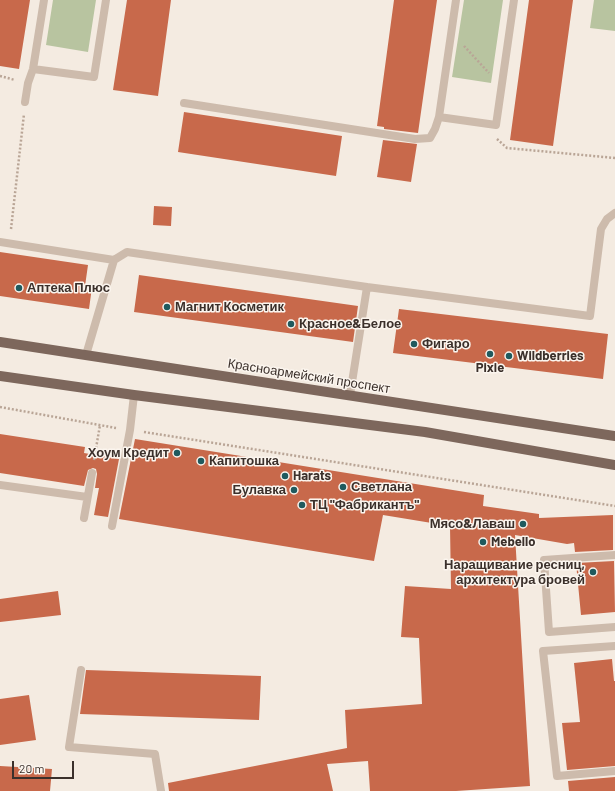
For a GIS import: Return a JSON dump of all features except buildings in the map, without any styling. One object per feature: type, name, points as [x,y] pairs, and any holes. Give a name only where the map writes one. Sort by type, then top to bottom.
[{"type":"main road","name":"Красноармейский проспект","points":[[0,342],[615,436]]},
{"type":"main road","points":[[0,376],[134,395],[425,432],[615,465]]},
{"type":"lane","points":[[25,102],[28,84],[33,69],[44,0]]},
{"type":"lane","points":[[33,69],[94,77],[106,0]]},
{"type":"lane","points":[[184,103],[416,139],[430,138],[439,117],[456,0]]},
{"type":"lane","points":[[439,117],[496,125],[514,0]]},
{"type":"lane","points":[[0,242],[114,260],[127,252],[367,287],[590,316],[600,229],[607,219],[615,213]]},
{"type":"lane","points":[[86,355],[114,260]]},
{"type":"lane","points":[[350,395],[367,287]]},
{"type":"lane","points":[[112,526],[130,430],[134,395]]},
{"type":"lane","points":[[84,518],[92,473]]},
{"type":"lane","points":[[0,485],[87,498]]},
{"type":"lane","points":[[615,555],[544,560],[549,632],[615,627]]},
{"type":"lane","points":[[615,646],[543,651],[557,776],[615,771]]},
{"type":"lane","points":[[81,670],[69,747],[155,754],[161,791]]},
{"type":"path","points":[[451,33],[502,87]]},
{"type":"path","points":[[9,244],[23,122]]},
{"type":"path","points":[[496,125],[496,138],[507,148],[615,158]]},
{"type":"path","points":[[0,406],[130,430],[615,506]]},
{"type":"path","points":[[92,473],[100,425]]},
{"type":"green space","points":[[53,0],[96,0],[88,52],[46,45]]},
{"type":"green space","points":[[464,0],[503,0],[491,83],[452,77]]},
{"type":"green space","points":[[594,0],[615,0],[615,31],[590,28]]},
{"type":"place","name":"Аптека Плюс","points":[[19,288]]},
{"type":"place","name":"Магнит Косметик","points":[[167,307]]},
{"type":"place","name":"Красное&Белое","points":[[291,324]]},
{"type":"place","name":"Фигаро","points":[[414,344]]},
{"type":"place","name":"Pixie","points":[[490,354]]},
{"type":"place","name":"Wildberries","points":[[509,356]]},
{"type":"place","name":"Хоум Кредит","points":[[177,453]]},
{"type":"place","name":"Капитошка","points":[[201,461]]},
{"type":"place","name":"Harats","points":[[285,476]]},
{"type":"place","name":"Светлана","points":[[343,487]]},
{"type":"place","name":"Булавка","points":[[294,490]]},
{"type":"place","name":"ТЦ \"Фабрикантъ\"","points":[[302,505]]},
{"type":"place","name":"Мясо&Лаваш","points":[[523,524]]},
{"type":"place","name":"Mebello","points":[[483,542]]},
{"type":"place","name":"Наращивание ресниц, архитектура бровей","points":[[593,572]]}]
